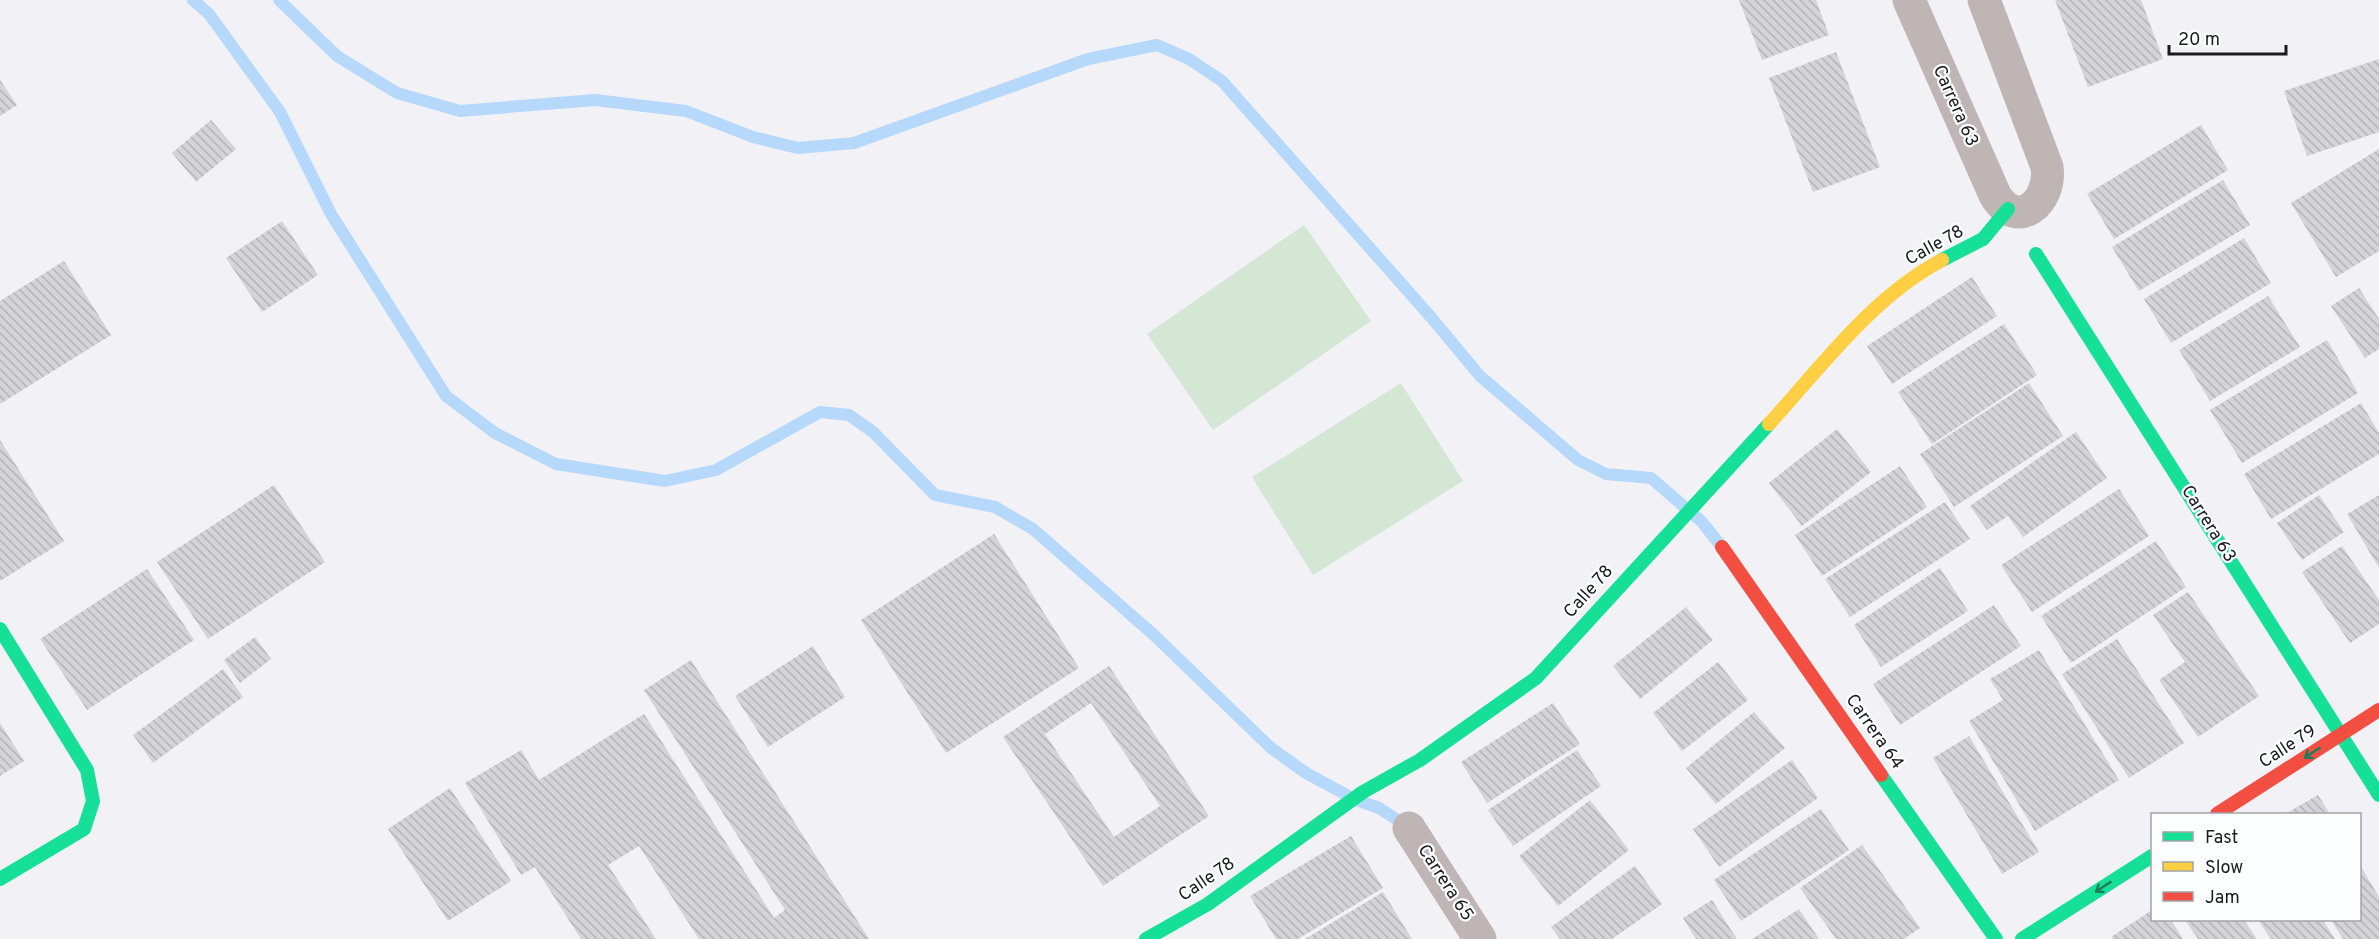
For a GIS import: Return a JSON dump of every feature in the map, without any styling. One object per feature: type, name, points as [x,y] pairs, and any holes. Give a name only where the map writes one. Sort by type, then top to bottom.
[{"type":"street","name":"Carrera 63","points":[[1909,0],[1995,195],[2008,209]]},
{"type":"street","points":[[1984,0],[2047,167],[2049,180],[2046,191],[2034,206],[2016,212],[2008,209]]},
{"type":"street","name":"Calle 78","points":[[1146,939],[1208,904],[1363,792],[1420,760],[1536,678],[1879,304],[1920,272],[1983,239],[2008,209]]},
{"type":"street","name":"Carrera 63","points":[[2036,254],[2379,795]]},
{"type":"street","name":"Carrera 64","points":[[1722,546],[1996,939]]},
{"type":"street","points":[[0,628],[87,770],[93,801],[84,829],[0,879]]},
{"type":"street","name":"Calle 79","points":[[2219,813],[2379,710]]},
{"type":"street","name":"Carrera 65","points":[[1409,828],[1480,939]]},
{"type":"street","points":[[2022,939],[2151,857]]},
{"type":"green space","points":[[1304,225],[1371,321],[1213,430],[1147,334]]},
{"type":"green space","points":[[1401,383],[1463,481],[1313,575],[1252,477]]},
{"type":"building","points":[[1739,0],[1816,0],[1829,35],[1762,60]]},
{"type":"building","points":[[2055,0],[2141,0],[2163,59],[2088,87]]},
{"type":"building","points":[[1836,52],[1880,167],[1813,192],[1769,78]]},
{"type":"building","points":[[2379,59],[2379,132],[2307,156],[2284,91]]},
{"type":"building","points":[[0,80],[17,105],[0,116]]},
{"type":"building","points":[[211,120],[236,149],[196,182],[172,153]]},
{"type":"building","points":[[2201,125],[2228,170],[2114,239],[2087,194]]},
{"type":"building","points":[[2379,149],[2379,251],[2336,277],[2291,203]]},
{"type":"building","points":[[2223,180],[2250,225],[2139,291],[2112,247]]},
{"type":"building","points":[[282,221],[318,275],[262,312],[226,258]]},
{"type":"building","points":[[2244,238],[2271,283],[2171,343],[2144,299]]},
{"type":"building","points":[[64,261],[111,335],[0,404],[0,301]]},
{"type":"building","points":[[1972,277],[1997,316],[1892,384],[1867,346]]},
{"type":"building","points":[[2359,288],[2379,319],[2379,349],[2365,358],[2331,306]]},
{"type":"building","points":[[2268,296],[2300,347],[2210,401],[2179,350]]},
{"type":"building","points":[[2004,324],[2037,375],[1932,444],[1898,392]]},
{"type":"building","points":[[2327,340],[2358,393],[2242,463],[2210,410]]},
{"type":"building","points":[[2029,383],[2063,436],[1954,507],[1920,454]]},
{"type":"building","points":[[2361,403],[2379,433],[2379,454],[2271,519],[2244,474]]},
{"type":"building","points":[[1837,429],[1871,472],[1802,526],[1769,483]]},
{"type":"building","points":[[2076,432],[2107,478],[2023,537],[2008,516],[1987,530],[1970,506]]},
{"type":"building","points":[[0,440],[64,541],[0,581]]},
{"type":"building","points":[[1900,466],[1927,507],[1822,576],[1795,535]]},
{"type":"building","points":[[274,485],[325,562],[208,639],[157,562]]},
{"type":"building","points":[[2119,489],[2149,536],[2032,612],[2001,565]]},
{"type":"building","points":[[2319,495],[2344,532],[2302,560],[2277,523]]},
{"type":"building","points":[[2379,495],[2379,568],[2347,514]]},
{"type":"building","points":[[1945,502],[1970,539],[1850,617],[1825,579]]},
{"type":"building","points":[[994,534],[1079,668],[946,753],[861,620]]},
{"type":"building","points":[[2156,541],[2186,587],[2071,663],[2041,616]]},
{"type":"building","points":[[2342,546],[2379,600],[2379,624],[2350,643],[2302,572]]},
{"type":"building","points":[[1940,568],[1968,611],[1881,667],[1854,625]]},
{"type":"building","points":[[147,569],[194,640],[87,710],[40,639]]},
{"type":"building","points":[[2188,592],[2259,696],[2198,737],[2159,680],[2185,662],[2153,615]]},
{"type":"building","points":[[1994,605],[2021,646],[1900,725],[1873,684]]},
{"type":"building","points":[[1686,607],[1713,640],[1640,699],[1613,666]]},
{"type":"building","points":[[255,637],[271,659],[240,683],[224,660]]},
{"type":"building","points":[[2117,639],[2184,743],[2129,778],[2062,674]]},
{"type":"building","points":[[813,646],[845,697],[768,747],[735,696]]},
{"type":"building","points":[[2039,650],[2119,780],[2035,831],[1969,721],[2003,700],[1990,679]]},
{"type":"building","points":[[691,660],[869,939],[699,939],[639,846],[608,865],[656,939],[581,939],[535,867],[521,875],[465,783],[521,750],[539,780],[644,714],[774,918],[785,910],[644,690]]},
{"type":"building","points":[[1718,662],[1748,700],[1682,751],[1653,713]]},
{"type":"building","points":[[1109,666],[1209,816],[1103,886],[1003,737]],"holes":[[[1091,703],[1160,806],[1114,837],[1045,734]]]},
{"type":"building","points":[[223,669],[243,697],[153,763],[133,735]]},
{"type":"building","points":[[1553,703],[1580,744],[1487,803],[1461,762]]},
{"type":"building","points":[[1754,712],[1785,748],[1716,804],[1686,768]]},
{"type":"building","points":[[0,723],[24,761],[0,776]]},
{"type":"building","points":[[1969,736],[2039,852],[2002,874],[1933,758]]},
{"type":"building","points":[[1577,750],[1601,786],[1513,846],[1488,810]]},
{"type":"building","points":[[1792,760],[1818,798],[1719,867],[1693,829]]},
{"type":"building","points":[[450,788],[511,881],[448,921],[388,829]]},
{"type":"building","points":[[2318,795],[2329,813],[2287,813]]},
{"type":"building","points":[[1590,800],[1629,850],[1558,906],[1519,856]]},
{"type":"building","points":[[1821,809],[1849,850],[1741,921],[1714,880]]},
{"type":"building","points":[[1351,836],[1383,888],[1298,939],[1276,939],[1250,896]]},
{"type":"building","points":[[1862,845],[1920,928],[1904,939],[1836,939],[1800,888]]},
{"type":"building","points":[[1635,866],[1662,904],[1612,939],[1560,939],[1551,927]]},
{"type":"building","points":[[2361,867],[2379,897],[2379,939],[2343,939],[2332,921],[2361,921]]},
{"type":"building","points":[[1383,892],[1412,939],[1305,939]]},
{"type":"building","points":[[1712,900],[1737,939],[1696,939],[1683,918]]},
{"type":"building","points":[[1799,909],[1819,939],[1752,939]]},
{"type":"building","points":[[2151,911],[2151,921],[2172,921],[2183,939],[2113,939],[2111,937]]},
{"type":"building","points":[[2186,921],[2245,921],[2257,939],[2198,939]]},
{"type":"building","points":[[2259,921],[2324,921],[2335,939],[2271,939]]},
{"type":"waterway","points":[[193,0],[209,14],[280,112],[331,214],[446,396],[495,433],[556,464],[665,481],[716,470],[820,412],[849,415],[873,432],[935,495],[995,507],[1033,529],[1155,636],[1271,748],[1306,773],[1354,799],[1379,808],[1408,827]]},
{"type":"waterway","points":[[279,0],[337,56],[397,93],[460,111],[595,100],[686,111],[753,137],[798,148],[854,143],[1088,59],[1157,45],[1189,59],[1222,81],[1430,316],[1480,376],[1578,460],[1606,474],[1651,478],[1702,522],[1721,546]]},
{"type":"traffic: fast","points":[[1942,260],[1983,239],[2008,209]]},
{"type":"traffic: fast","points":[[2036,254],[2379,795]]},
{"type":"traffic: fast","points":[[1146,939],[1208,904],[1363,792],[1420,760],[1536,678],[1769,424]]},
{"type":"traffic: fast","points":[[0,629],[87,770],[93,801],[84,829],[0,879]]},
{"type":"traffic: fast","points":[[1881,775],[1996,939]]},
{"type":"traffic: fast","points":[[2022,939],[2151,857]]},
{"type":"traffic: slow","points":[[1769,424],[1870,313],[1917,275],[1942,260]]},
{"type":"traffic: jam","points":[[1722,547],[1881,775]]},
{"type":"traffic: jam","points":[[2219,813],[2379,710]]}]
